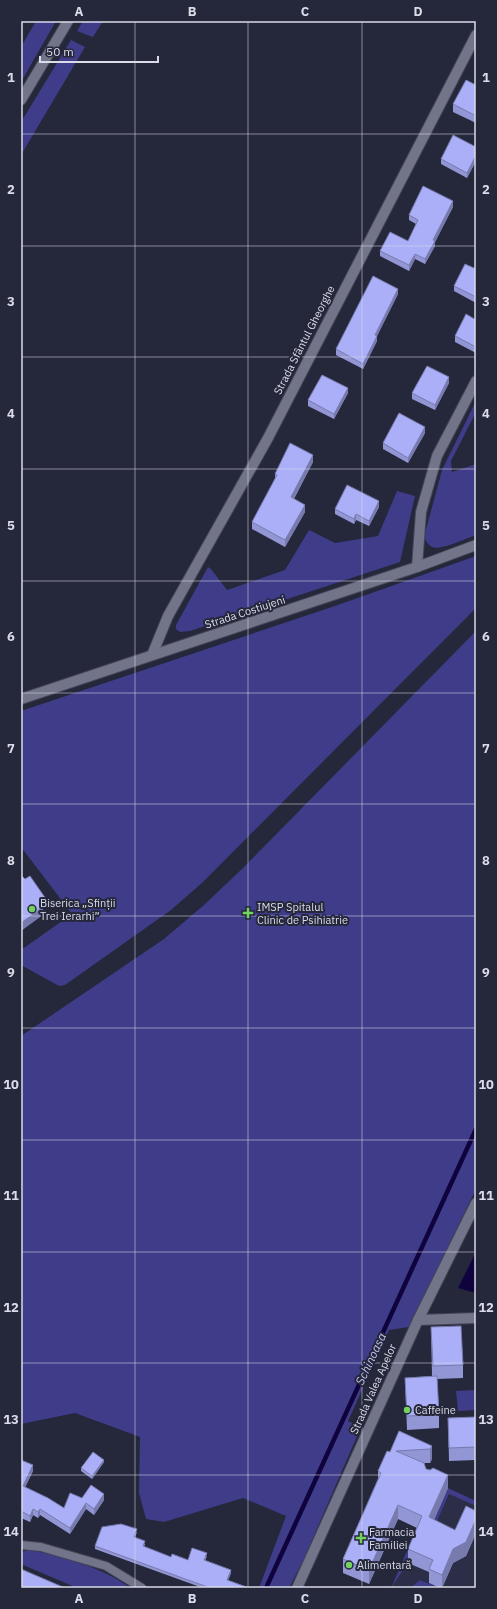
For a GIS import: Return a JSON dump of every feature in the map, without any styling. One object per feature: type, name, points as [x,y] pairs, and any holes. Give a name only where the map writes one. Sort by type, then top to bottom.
[{"type":"street","points":[[21,100],[68,21]]},
{"type":"street","name":"Strada Sfântul Gheorghe","points":[[152,655],[168,616],[268,438],[476,36]]},
{"type":"street","points":[[417,567],[421,512],[437,456],[476,380]]},
{"type":"street","name":"Strada Costiujeni","points":[[21,699],[417,567],[476,545]]},
{"type":"street","name":"Strada Valea Apelor","points":[[297,1588],[418,1320],[476,1203]]},
{"type":"street","points":[[418,1320],[476,1318]]},
{"type":"lane","points":[[21,1545],[41,1546],[106,1566],[142,1588]]},
{"type":"shaded area","points":[[36,21],[56,21],[21,82],[21,47]]},
{"type":"shaded area","points":[[83,21],[103,21],[93,37],[77,31]]},
{"type":"shaded area","points":[[71,40],[85,47],[21,155],[21,122]]},
{"type":"shaded area","points":[[476,401],[476,412],[451,461],[452,472],[476,464],[476,535],[447,546],[436,548],[432,547],[428,544],[424,537],[442,470]]},
{"type":"shaded area","points":[[397,491],[415,496],[400,562],[190,631],[180,632],[176,629],[176,625],[208,567],[227,590],[285,570],[309,530],[335,543],[378,536]]},
{"type":"shaded area","points":[[476,556],[476,608],[203,882],[171,910],[65,985],[59,986],[21,965],[21,950],[72,914],[21,847],[21,711],[335,606]]},
{"type":"shaded area","name":"IMSP Spitalul Clinic de Psihiatrie","points":[[476,631],[476,1189],[409,1327],[389,1330],[348,1421],[361,1427],[303,1561],[289,1588],[259,1588],[286,1516],[243,1498],[164,1522],[146,1519],[139,1493],[140,1437],[75,1413],[21,1424],[21,1036],[164,939],[204,905],[244,867]]},
{"type":"shaded area","points":[[476,1252],[476,1293],[458,1288]]},
{"type":"shaded area","points":[[476,1390],[476,1410],[458,1411],[456,1391]]},
{"type":"shaded area","points":[[448,1488],[476,1501],[476,1506],[449,1494],[435,1526],[423,1528],[408,1563],[391,1588],[423,1514],[434,1519]]},
{"type":"shaded area","points":[[450,1494],[476,1506],[476,1588],[440,1588],[421,1580],[410,1588],[391,1588],[435,1526]]},
{"type":"shaded area","points":[[28,1550],[81,1563],[120,1581],[130,1588],[77,1588],[21,1564],[22,1552]]},
{"type":"shaded area","points":[[420,1580],[440,1588],[410,1588]]},
{"type":"building","points":[[466,80],[476,85],[476,116],[453,104]]},
{"type":"building","points":[[453,135],[476,147],[476,155],[467,173],[441,159]]},
{"type":"building","points":[[423,186],[453,201],[425,259],[415,254],[409,265],[380,251],[390,232],[408,241],[418,220],[409,215]]},
{"type":"building","points":[[465,264],[476,269],[476,297],[454,286]]},
{"type":"building","points":[[373,276],[398,289],[375,335],[377,336],[363,364],[336,349]]},
{"type":"building","points":[[466,314],[476,320],[476,347],[455,336]]},
{"type":"building","points":[[427,366],[449,377],[435,405],[412,393]]},
{"type":"building","points":[[322,375],[348,388],[334,414],[308,400]]},
{"type":"building","points":[[399,413],[425,427],[408,458],[383,443]]},
{"type":"building","points":[[290,443],[313,455],[291,497],[305,505],[285,540],[252,522],[277,475],[275,474]]},
{"type":"building","points":[[347,485],[379,501],[369,521],[356,514],[354,519],[335,509]]},
{"type":"building","name":"Biserica „Sfinții Trei Ierarhi”","points":[[22,876],[25,879],[30,876],[46,899],[41,903],[43,907],[21,923],[21,877]]},
{"type":"building","points":[[461,1326],[463,1365],[433,1366],[431,1327]]},
{"type":"building","points":[[437,1376],[439,1415],[407,1416],[405,1378]]},
{"type":"building","points":[[476,1417],[476,1447],[449,1448],[448,1418]]},
{"type":"building","points":[[399,1431],[432,1446],[430,1449],[396,1451],[424,1463],[426,1469],[430,1470],[433,1468],[448,1475],[429,1517],[455,1530],[466,1506],[476,1511],[476,1519],[466,1542],[453,1549],[442,1575],[429,1569],[433,1560],[408,1549],[422,1516],[398,1505],[369,1570],[343,1559],[381,1473],[378,1471],[387,1451],[390,1452]]},
{"type":"building","points":[[93,1452],[104,1460],[92,1476],[81,1468]]},
{"type":"building","points":[[21,1460],[33,1465],[23,1486],[48,1498],[64,1508],[70,1493],[82,1498],[91,1485],[104,1494],[94,1509],[86,1503],[70,1528],[40,1509],[38,1512],[33,1509],[30,1516],[21,1511]]},
{"type":"building","points":[[121,1524],[137,1529],[134,1537],[145,1541],[143,1546],[171,1557],[172,1554],[188,1560],[192,1548],[207,1553],[204,1560],[231,1570],[227,1580],[249,1588],[210,1588],[95,1546],[102,1527]]},
{"type":"building","points":[[21,1569],[65,1588],[21,1588]]},
{"type":"waterway","name":"Schinoasa","points":[[266,1588],[476,1129]]},
{"type":"place","name":"Biserica „Sfinții Trei Ierarhi”","points":[[32,909]]},
{"type":"place","name":"IMSP Spitalul Clinic de Psihiatrie","points":[[248,913]]},
{"type":"place","name":"Caffeine","points":[[407,1410]]},
{"type":"place","name":"Farmacia Familiei","points":[[361,1538]]},
{"type":"place","name":"Alimentară","points":[[349,1565]]}]
